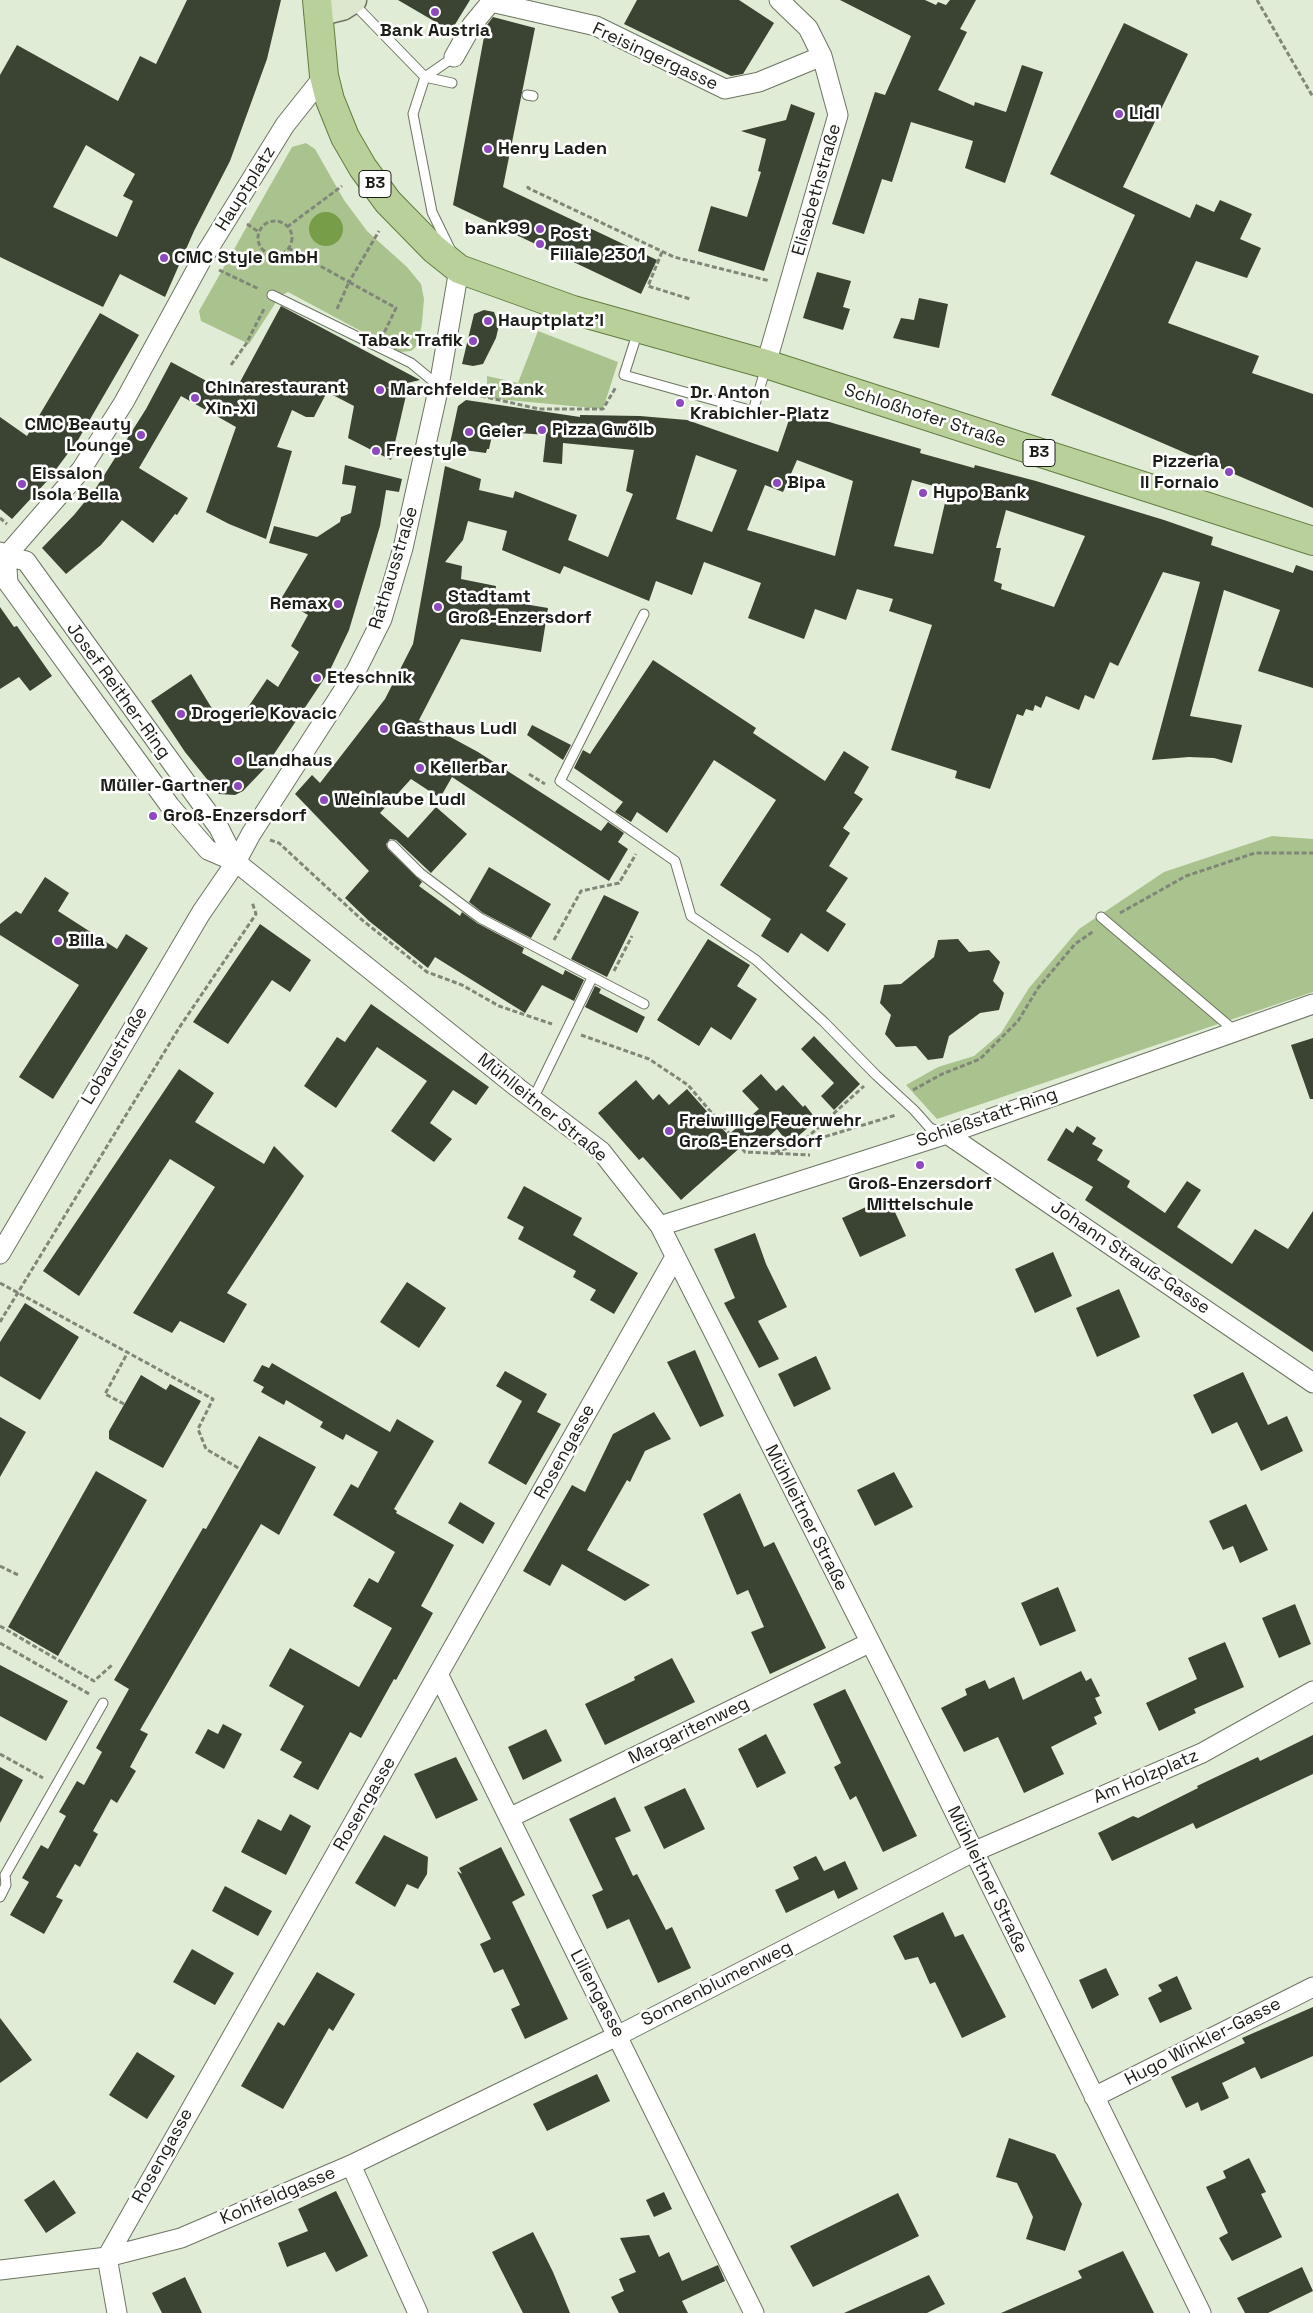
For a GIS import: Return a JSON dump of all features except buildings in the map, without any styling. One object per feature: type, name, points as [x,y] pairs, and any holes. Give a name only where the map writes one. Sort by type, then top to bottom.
[{"type":"main road","name":"B3","points":[[317,6],[324,76],[330,100],[345,138],[363,168],[388,202],[434,249],[459,269],[573,310],[766,364]]},
{"type":"main road","name":"Schloßhofer Straße","points":[[766,364],[1313,541]]},
{"type":"street","name":"Elisabethstraße","points":[[766,364],[838,115],[822,56],[808,28],[779,0]]},
{"type":"street","points":[[317,6],[342,7],[352,1]]},
{"type":"street","name":"Freisingergasse","points":[[454,58],[472,24],[490,2],[596,26],[725,89],[759,82],[822,56]]},
{"type":"street","name":"Hauptplatz","points":[[2,557],[23,538],[81,470],[124,402],[201,261],[285,125],[324,76]]},
{"type":"street","name":"Rathausstraße","points":[[236,862],[251,834],[356,672],[382,620],[403,548],[439,386],[459,269]]},
{"type":"street","name":"Josef Reither-Ring","points":[[2,557],[26,561],[219,828],[236,862],[208,850],[170,806],[8,583],[2,557]]},
{"type":"street","name":"Mühlleitner Straße","points":[[236,862],[532,1099],[601,1151],[660,1226],[869,1643],[893,1687],[1201,2313]]},
{"type":"street","name":"Lobaustraße","points":[[0,1254],[182,944],[236,862]]},
{"type":"street","name":"Schießstatt-Ring","points":[[660,1226],[947,1134],[1313,1004]]},
{"type":"street","name":"Johann Strauß-Gasse","points":[[947,1134],[1313,1383]]},
{"type":"street","name":"Rosengasse","points":[[107,2257],[256,1992],[439,1676],[675,1257]]},
{"type":"street","name":"Margaritenweg","points":[[509,1818],[869,1643]]},
{"type":"street","name":"Liliengasse","points":[[439,1676],[619,2035],[754,2313]]},
{"type":"street","name":"Am Holzplatz","points":[[973,1852],[1202,1753],[1313,1691]]},
{"type":"street","name":"Sonnenblumenweg","points":[[351,2165],[619,2035],[973,1852]]},
{"type":"street","name":"Hugo Winkler-Gasse","points":[[1094,2096],[1313,1987]]},
{"type":"street","name":"Kohlfeldgasse","points":[[107,2257],[181,2238],[351,2165],[418,2313]]},
{"type":"street","points":[[0,2270],[107,2257],[117,2313]]},
{"type":"lane","points":[[352,1],[425,77],[452,83]]},
{"type":"lane","points":[[454,58],[425,77],[413,114],[432,212],[459,269]]},
{"type":"lane","points":[[272,295],[411,363],[439,386]]},
{"type":"lane","points":[[639,328],[624,375],[753,411],[766,364]]},
{"type":"lane","points":[[644,614],[560,781],[675,861],[691,916],[756,960],[824,1022],[930,1128],[947,1134]]},
{"type":"lane","points":[[392,845],[420,873],[480,918],[644,1004]]},
{"type":"lane","points":[[1104,919],[1235,1031]]},
{"type":"lane","points":[[532,1099],[592,978]]},
{"type":"lane","points":[[0,1898],[6,1885],[2,1874],[103,1703]]},
{"type":"path","points":[[1257,0],[1292,65],[1313,97]]},
{"type":"path","points":[[287,227],[342,186]]},
{"type":"path","points":[[528,186],[528,188],[674,257],[790,286]]},
{"type":"path","points":[[269,222],[280,222],[287,227],[292,238],[288,248],[278,255],[267,254],[259,245],[259,232],[269,222]]},
{"type":"path","points":[[245,223],[259,232]]},
{"type":"path","points":[[330,324],[349,282],[379,231]]},
{"type":"path","points":[[288,248],[396,308],[377,347]]},
{"type":"path","points":[[662,252],[648,286],[690,299]]},
{"type":"path","points":[[201,261],[272,295],[246,344],[231,365]]},
{"type":"path","points":[[439,386],[538,409],[603,409],[624,375]]},
{"type":"path","points":[[0,518],[23,538]]},
{"type":"path","points":[[529,774],[553,790]]},
{"type":"path","points":[[251,834],[279,843],[361,920],[427,972],[462,985],[498,1006],[649,1059],[688,1085],[745,1152],[812,1155]]},
{"type":"path","points":[[546,953],[581,891],[619,883],[639,850]]},
{"type":"path","points":[[900,1097],[942,1074],[980,1059],[1018,1021],[1038,988],[1075,944],[1104,919],[1186,876],[1255,853],[1313,853]]},
{"type":"path","points":[[0,1322],[179,1028],[256,914],[250,896],[256,879]]},
{"type":"path","points":[[607,985],[632,936]]},
{"type":"path","points":[[799,1144],[876,1076]]},
{"type":"path","points":[[772,1153],[914,1110]]},
{"type":"path","points":[[0,1283],[213,1399],[198,1429],[206,1449],[240,1469]]},
{"type":"path","points":[[124,1404],[106,1394],[128,1352]]},
{"type":"path","points":[[0,1566],[18,1575]]},
{"type":"path","points":[[0,1626],[94,1681],[112,1665]]},
{"type":"path","points":[[0,1644],[103,1703]]},
{"type":"path","points":[[0,1754],[56,1785]]},
{"type":"shaded area","points":[[306,143],[315,149],[344,200],[367,231],[407,267],[421,284],[424,299],[422,323],[418,345],[411,351],[400,352],[288,292],[280,296],[249,344],[201,321],[199,311],[292,147]]},
{"type":"shaded area","points":[[326,212],[333,213],[338,217],[342,222],[342,236],[338,241],[333,245],[326,246],[319,245],[314,241],[310,236],[309,229],[310,222],[314,217],[319,213]]},
{"type":"shaded area","points":[[538,331],[618,362],[603,409],[487,398],[487,376],[518,383]]},
{"type":"shaded area","points":[[1272,836],[1313,839],[1313,992],[937,1119],[906,1085],[938,1067],[974,1056],[1001,1033],[1029,988],[1079,929],[1164,872]]},
{"type":"place","name":"Bank Austria","points":[[435,12]]},
{"type":"place","name":"Lidl","points":[[1119,114]]},
{"type":"place","name":"Henry Laden","points":[[488,149]]},
{"type":"place","name":"bank99","points":[[540,229]]},
{"type":"place","name":"Post Filiale 2301","points":[[540,244]]},
{"type":"place","name":"CMC Style GmbH","points":[[164,258]]},
{"type":"place","name":"Hauptplatz'l","points":[[488,321]]},
{"type":"place","name":"Tabak Trafik","points":[[473,341]]},
{"type":"place","name":"Marchfelder Bank","points":[[380,390]]},
{"type":"place","name":"Chinarestaurant Xin-Xi","points":[[195,398]]},
{"type":"place","name":"Dr. Anton Krabichler-Platz","points":[[680,403]]},
{"type":"place","name":"Pizza Gwölb","points":[[542,430]]},
{"type":"place","name":"Geier","points":[[469,432]]},
{"type":"place","name":"CMC Beauty Lounge","points":[[141,435]]},
{"type":"place","name":"Freestyle","points":[[376,451]]},
{"type":"place","name":"Pizzeria Il Fornaio","points":[[1229,472]]},
{"type":"place","name":"Bipa","points":[[777,483]]},
{"type":"place","name":"Eissalon Isola Bella","points":[[22,484]]},
{"type":"place","name":"Hypo Bank","points":[[923,493]]},
{"type":"place","name":"Remax","points":[[338,604]]},
{"type":"place","name":"Stadtamt Groß-Enzersdorf","points":[[438,607]]},
{"type":"place","name":"Eteschnik","points":[[317,678]]},
{"type":"place","name":"Drogerie Kovacic","points":[[181,714]]},
{"type":"place","name":"Gasthaus Ludl","points":[[384,729]]},
{"type":"place","name":"Landhaus","points":[[238,761]]},
{"type":"place","name":"Kellerbar","points":[[420,768]]},
{"type":"place","name":"Müller-Gartner","points":[[238,786]]},
{"type":"place","name":"Weinlaube Ludl","points":[[324,800]]},
{"type":"place","name":"Groß-Enzersdorf","points":[[153,816]]},
{"type":"place","name":"Billa","points":[[58,941]]},
{"type":"place","name":"Freiwillige Feuerwehr Groß-Enzersdorf","points":[[669,1131]]},
{"type":"place","name":"Groß-Enzersdorf Mittelschule","points":[[920,1165]]}]
